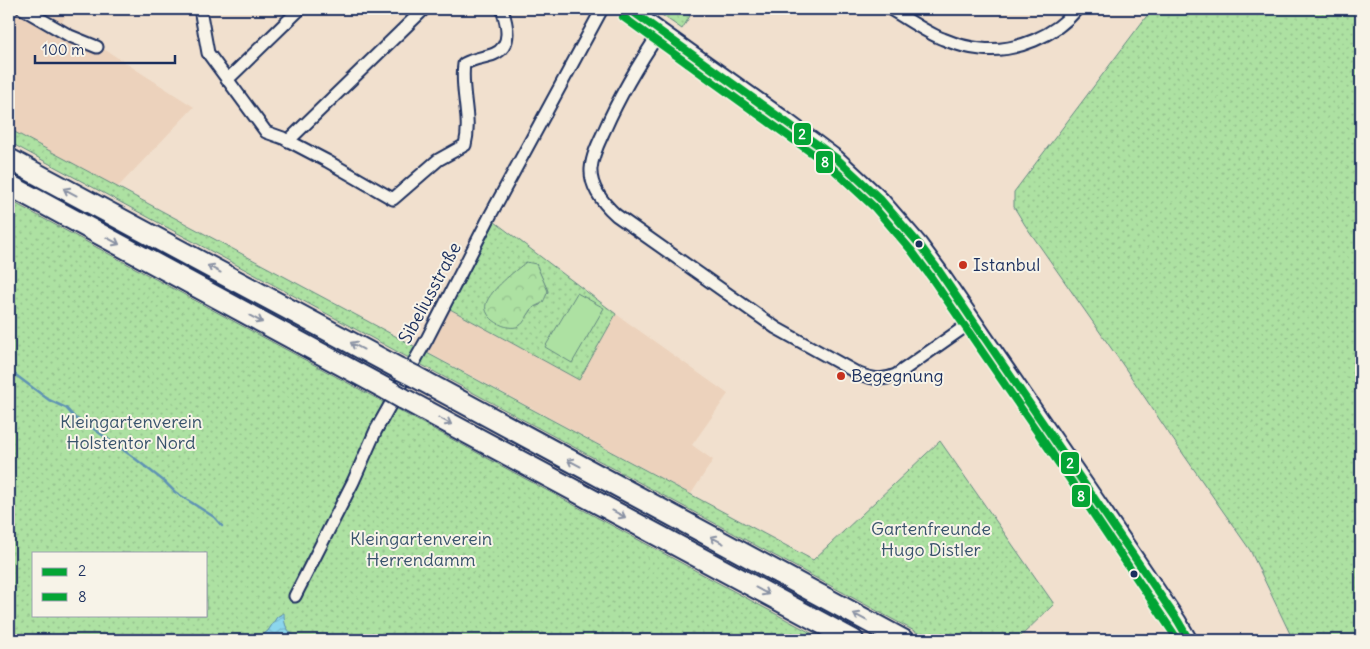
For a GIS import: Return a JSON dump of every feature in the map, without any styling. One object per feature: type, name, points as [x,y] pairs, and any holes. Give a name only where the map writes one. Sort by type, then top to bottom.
[{"type":"highway","points":[[9,159],[903,640]]},
{"type":"highway","points":[[9,185],[853,640]]},
{"type":"main road","points":[[629,9],[790,123],[833,156],[881,200],[919,244],[973,321],[1097,501],[1189,640]]},
{"type":"street","points":[[23,9],[70,36],[97,47]]},
{"type":"street","points":[[200,9],[208,54],[266,132],[288,141],[361,179],[393,199],[438,160],[465,145],[468,135],[462,76],[464,64],[475,58],[493,54],[502,49],[507,38],[507,25],[502,9]]},
{"type":"street","points":[[226,80],[300,9]]},
{"type":"street","points":[[288,141],[424,9]]},
{"type":"street","name":"Sibeliusstraße","points":[[295,596],[354,482],[376,430],[427,339],[491,214],[602,9]]},
{"type":"street","points":[[890,9],[943,39],[982,49],[1000,49],[1032,41],[1069,20],[1077,9]]},
{"type":"street","points":[[660,32],[620,97],[594,153],[591,171],[594,185],[604,204],[616,215],[776,328],[858,374],[873,379],[885,380],[896,375],[973,321]]},
{"type":"shaded area","points":[[9,9],[69,9],[62,22],[194,107],[117,188],[9,129]]},
{"type":"shaded area","points":[[450,309],[579,379],[616,314],[728,394],[692,445],[713,460],[691,494],[427,352]]},
{"type":"green space","points":[[653,9],[682,9],[690,16],[682,29]]},
{"type":"green space","points":[[1152,9],[1361,9],[1361,640],[1293,640],[1250,550],[1014,207],[1014,192]]},
{"type":"green space","name":"Gartenfreunde Hugo Distler","points":[[9,129],[813,560],[940,441],[1054,604],[1017,640],[931,640],[9,142]]},
{"type":"green space","points":[[9,200],[824,640],[299,640],[287,629],[283,613],[277,617],[268,631],[256,640],[9,640]]},
{"type":"green space","points":[[495,222],[616,314],[579,380],[450,309]],"holes":[[[536,264],[548,292],[540,305],[534,307],[520,325]]]},
{"type":"green space","points":[[526,262],[536,264],[548,291],[543,302],[533,308],[521,325],[508,327],[492,319],[486,309],[486,304],[492,293]]},
{"type":"green space","points":[[577,293],[604,308],[572,363],[545,347]]},
{"type":"water","points":[[284,613],[287,629],[299,640],[256,640],[268,631],[277,617]]},
{"type":"waterway","points":[[9,370],[49,400],[66,408],[75,418],[133,457],[175,492],[214,517],[222,526]]},
{"type":"transit line","name":"2","points":[[629,9],[836,158],[881,200],[919,244],[939,271],[1178,621],[1189,640]]},
{"type":"transit line","name":"8","points":[[623,17],[830,166],[874,207],[911,250],[931,277],[1178,640]]},
{"type":"place","name":"Istanbul","points":[[963,265]]},
{"type":"place","name":"Begegnung","points":[[841,376]]},
{"type":"park label","name":"Kleingartenverein Holstentor Nord","points":[[131,432]]},
{"type":"park label","name":"Kleingartenverein Herrendamm","points":[[421,549]]}]
